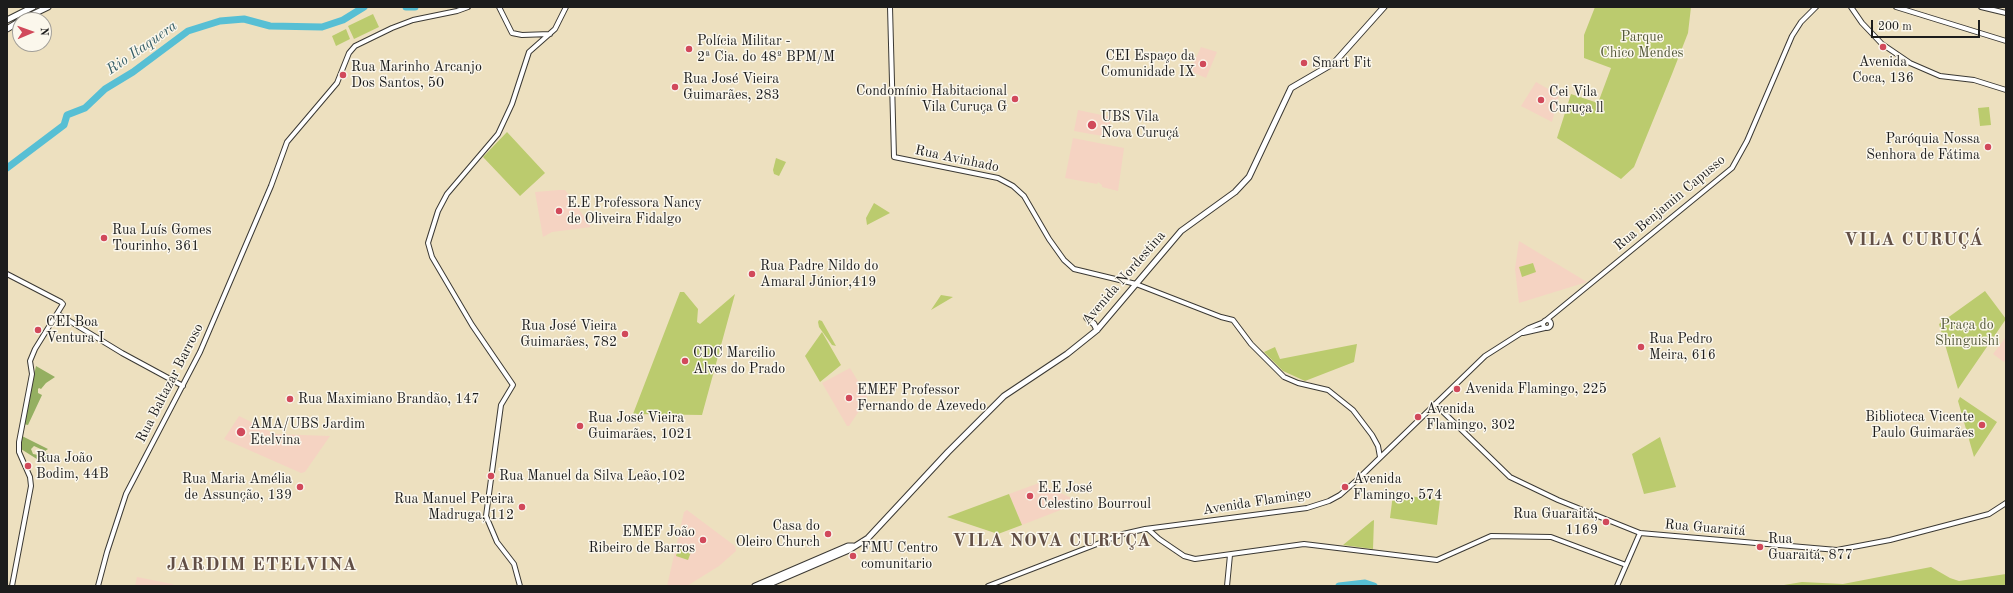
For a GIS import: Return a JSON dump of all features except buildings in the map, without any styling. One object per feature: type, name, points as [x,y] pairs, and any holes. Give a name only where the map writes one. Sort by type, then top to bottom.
[{"type":"main road","points":[[7,20],[33,7]]},
{"type":"main road","points":[[37,12],[48,7]]},
{"type":"main road","name":"Avenida Nordestina","points":[[765,586],[842,553],[868,538],[948,452],[1004,396],[1067,354],[1097,330],[1181,231],[1235,192],[1249,177],[1292,88],[1298,82],[1323,71],[1337,60],[1384,7]]},
{"type":"main road","points":[[1087,318],[1094,324],[1097,330]]},
{"type":"main road","name":"Avenida Nordestina","points":[[755,586],[848,546],[853,546]]},
{"type":"street","name":"Rua Baltazar Barroso","points":[[98,586],[107,552],[126,494],[200,352],[268,192],[287,142],[337,82],[349,53],[355,46],[392,28],[413,20],[457,11],[468,7]]},
{"type":"street","points":[[499,7],[512,33],[522,35],[550,34]]},
{"type":"street","points":[[520,586],[514,564],[497,542],[486,516],[502,401],[513,385],[472,325],[432,257],[428,247],[429,237],[438,211],[447,194],[498,134],[512,104],[526,59],[531,48],[550,34],[559,24],[566,7]]},
{"type":"street","name":"Rua Avinhado","points":[[890,7],[894,157],[994,177],[1006,182],[1024,196],[1049,239],[1070,266],[1085,272],[1136,284],[1221,317],[1233,320],[1251,344],[1284,376],[1298,383],[1328,390],[1353,410],[1372,435],[1378,446],[1380,457]]},
{"type":"street","name":"Rua Benjamin Capusso","points":[[1545,328],[1550,327],[1546,322],[1555,311],[1732,168],[1747,141],[1792,36],[1805,18],[1816,7]]},
{"type":"street","points":[[1850,7],[1882,44],[1910,63],[1940,76],[1974,80],[2006,90]]},
{"type":"street","points":[[1896,7],[2006,41]]},
{"type":"street","points":[[1981,7],[2006,13]]},
{"type":"street","points":[[7,274],[60,301],[62,306],[35,349],[30,361],[32,371],[19,442],[19,452],[30,477],[31,486],[12,586]]},
{"type":"street","points":[[58,314],[122,353],[183,386]]},
{"type":"street","points":[[1545,328],[1546,322]]},
{"type":"street","name":"Avenida Flamingo","points":[[988,586],[1124,534],[1148,529],[1314,506],[1340,495],[1485,356],[1529,328],[1546,322]]},
{"type":"street","name":"Avenida Flamingo","points":[[1523,333],[1545,328]]},
{"type":"street","name":"Rua Guaraitá","points":[[1435,404],[1510,477],[1558,500],[1640,533],[1837,550],[1890,540],[1989,514],[2006,503]]},
{"type":"street","points":[[1148,529],[1159,539],[1191,559],[1230,556],[1304,544],[1437,560],[1491,536],[1551,537],[1626,565]]},
{"type":"street","points":[[1617,586],[1640,533]]},
{"type":"street","points":[[1227,586],[1230,556]]},
{"type":"shaded area","name":"CEI Espaço da Comunidade IX","points":[[1201,47],[1217,52],[1206,78],[1190,71]]},
{"type":"shaded area","name":"Cei Vila Curuça ll","points":[[1536,82],[1559,95],[1552,122],[1521,106]]},
{"type":"shaded area","name":"UBS Vila Nova Curuçá","points":[[1078,110],[1111,117],[1108,137],[1074,131]]},
{"type":"shaded area","points":[[1073,138],[1124,148],[1118,191],[1102,187],[1102,185],[1098,182],[1097,184],[1065,178]]},
{"type":"shaded area","name":"E.E Professora Nancy de Oliveira Fidalgo","points":[[565,190],[591,227],[552,232],[543,237],[535,192]]},
{"type":"shaded area","points":[[1519,241],[1587,282],[1519,303],[1515,269]]},
{"type":"shaded area","points":[[2005,338],[2006,359],[2004,362],[1993,354]]},
{"type":"shaded area","name":"EMEF Professor Fernando de Azevedo","points":[[850,368],[867,396],[867,399],[849,426],[847,426],[822,383]]},
{"type":"shaded area","points":[[239,416],[275,434],[330,436],[305,472],[301,473],[224,439]]},
{"type":"shaded area","points":[[1039,483],[1076,500],[1076,504],[1022,525],[1009,494]]},
{"type":"shaded area","name":"EMEF João Ribeiro de Barros","points":[[687,510],[735,546],[736,551],[719,566],[687,586],[667,586],[684,512]]},
{"type":"shaded area","points":[[137,577],[172,584],[176,586],[135,586]]},
{"type":"green space","name":"Parque Chico Mendes","points":[[1595,7],[1691,7],[1688,33],[1672,74],[1634,167],[1621,179],[1557,138],[1571,94],[1598,103],[1611,68],[1584,58],[1584,35]]},
{"type":"green space","points":[[373,14],[379,27],[354,39],[348,26]]},
{"type":"green space","points":[[346,29],[350,39],[336,46],[332,36]]},
{"type":"green space","points":[[1989,107],[1991,125],[1980,126],[1978,108]]},
{"type":"green space","points":[[507,132],[545,173],[520,196],[483,157]]},
{"type":"green space","points":[[776,158],[786,162],[779,176],[774,174],[773,170]]},
{"type":"green space","points":[[874,203],[890,213],[867,225],[866,218]]},
{"type":"green space","points":[[1533,263],[1536,272],[1522,277],[1519,267]]},
{"type":"green space","name":"Praça do Shinguishi","points":[[1985,291],[2006,319],[1958,389],[1939,324]]},
{"type":"green space","name":"CDC Marcilio Alves do Prado","points":[[680,292],[684,292],[698,309],[697,322],[700,324],[735,294],[702,415],[633,414]]},
{"type":"green space","points":[[941,295],[953,297],[931,310]]},
{"type":"green space","points":[[819,320],[822,321],[836,346],[832,345],[819,327]]},
{"type":"green space","points":[[822,332],[841,365],[820,382],[805,356]]},
{"type":"green space","points":[[1357,344],[1354,362],[1305,381],[1283,371],[1264,352],[1275,347],[1280,359]]},
{"type":"green space","points":[[36,366],[55,377],[46,383],[41,389],[38,389],[38,393],[42,395],[28,425],[23,424]]},
{"type":"green space","points":[[1960,397],[1997,422],[1974,457],[1958,401]]},
{"type":"green space","points":[[22,436],[48,449],[45,451],[34,446],[31,449],[33,454],[38,455],[48,453],[45,461],[40,461],[21,449]]},
{"type":"green space","points":[[1660,437],[1676,487],[1644,494],[1632,454]]},
{"type":"green space","points":[[1009,494],[1022,525],[998,534],[947,517]]},
{"type":"green space","points":[[1393,494],[1440,500],[1437,525],[1390,518]]},
{"type":"green space","points":[[1374,520],[1373,549],[1343,545],[1372,521]]},
{"type":"green space","points":[[678,548],[691,552],[688,560],[676,556]]},
{"type":"green space","points":[[1931,567],[1950,578],[1959,581],[2006,574],[2006,586],[1778,586],[1802,582],[1843,584]]},
{"type":"waterway","name":"Rio Itaquera","points":[[7,168],[64,125],[67,115],[85,108],[105,89],[133,72],[188,31],[220,21],[244,19],[270,26],[322,27],[343,20],[364,7]]},
{"type":"waterway","name":"Rio Itaquera","points":[[406,7],[415,7]]},
{"type":"waterway","points":[[1339,586],[1365,583],[1374,586]]},
{"type":"place","name":"Avenida Coca, 136","points":[[1883,47]]},
{"type":"place","name":"Polícia Militar - 2ª Cia. do 48º BPM/M","points":[[689,49]]},
{"type":"place","name":"Smart Fit","points":[[1304,63]]},
{"type":"place","name":"CEI Espaço da Comunidade IX","points":[[1203,64]]},
{"type":"place","name":"Rua Marinho Arcanjo Dos Santos, 50","points":[[343,75]]},
{"type":"place","name":"Rua José Vieira Guimarães, 283","points":[[675,87]]},
{"type":"place","name":"Condomínio Habitacional Vila Curuça G","points":[[1015,99]]},
{"type":"place","name":"Cei Vila Curuça ll","points":[[1541,100]]},
{"type":"place","name":"UBS Vila Nova Curuçá","points":[[1092,125]]},
{"type":"place","name":"Paróquia Nossa Senhora de Fátima","points":[[1988,147]]},
{"type":"place","name":"E.E Professora Nancy de Oliveira Fidalgo","points":[[559,211]]},
{"type":"place","name":"Rua Luís Gomes Tourinho, 361","points":[[104,238]]},
{"type":"place","name":"Rua Padre Nildo do Amaral Júnior,419","points":[[752,274]]},
{"type":"place","name":"CEI Boa Ventura I","points":[[38,330]]},
{"type":"place","name":"Rua José Vieira Guimarães, 782","points":[[625,334]]},
{"type":"place","name":"Rua Pedro Meira, 616","points":[[1641,347]]},
{"type":"place","name":"CDC Marcilio Alves do Prado","points":[[685,361]]},
{"type":"place","name":"Avenida Flamingo, 225","points":[[1457,389]]},
{"type":"place","name":"EMEF Professor Fernando de Azevedo","points":[[849,398]]},
{"type":"place","name":"Rua Maximiano Brandão, 147","points":[[290,399]]},
{"type":"place","name":"Avenida Flamingo, 302","points":[[1418,417]]},
{"type":"place","name":"Biblioteca Vicente Paulo Guimarães","points":[[1982,425]]},
{"type":"place","name":"Rua José Vieira Guimarães, 1021","points":[[580,426]]},
{"type":"place","name":"AMA/UBS Jardim Etelvina","points":[[241,432]]},
{"type":"place","name":"Rua João Bodim, 44B","points":[[28,466]]},
{"type":"place","name":"Rua Manuel da Silva Leão,102","points":[[491,476]]},
{"type":"place","name":"Rua Maria Amélia de Assunção, 139","points":[[300,487]]},
{"type":"place","name":"Avenida Flamingo, 574","points":[[1345,487]]},
{"type":"place","name":"E.E José Celestino Bourroul","points":[[1030,496]]},
{"type":"place","name":"Rua Manuel Pereira Madruga, 112","points":[[522,507]]},
{"type":"place","name":"Rua Guaraitá, 1169","points":[[1606,522]]},
{"type":"place","name":"Casa do Oleiro Church","points":[[828,534]]},
{"type":"place","name":"EMEF João Ribeiro de Barros","points":[[703,540]]},
{"type":"place","name":"Rua Guaraitá, 877","points":[[1760,547]]},
{"type":"place","name":"FMU Centro comunitario","points":[[853,556]]},
{"type":"district","name":"VILA CURUÇÁ","points":[[1914,240]]},
{"type":"district","name":"VILA NOVA CURUÇA","points":[[1052,541]]},
{"type":"district","name":"JARDIM ETELVINA","points":[[262,565]]}]
